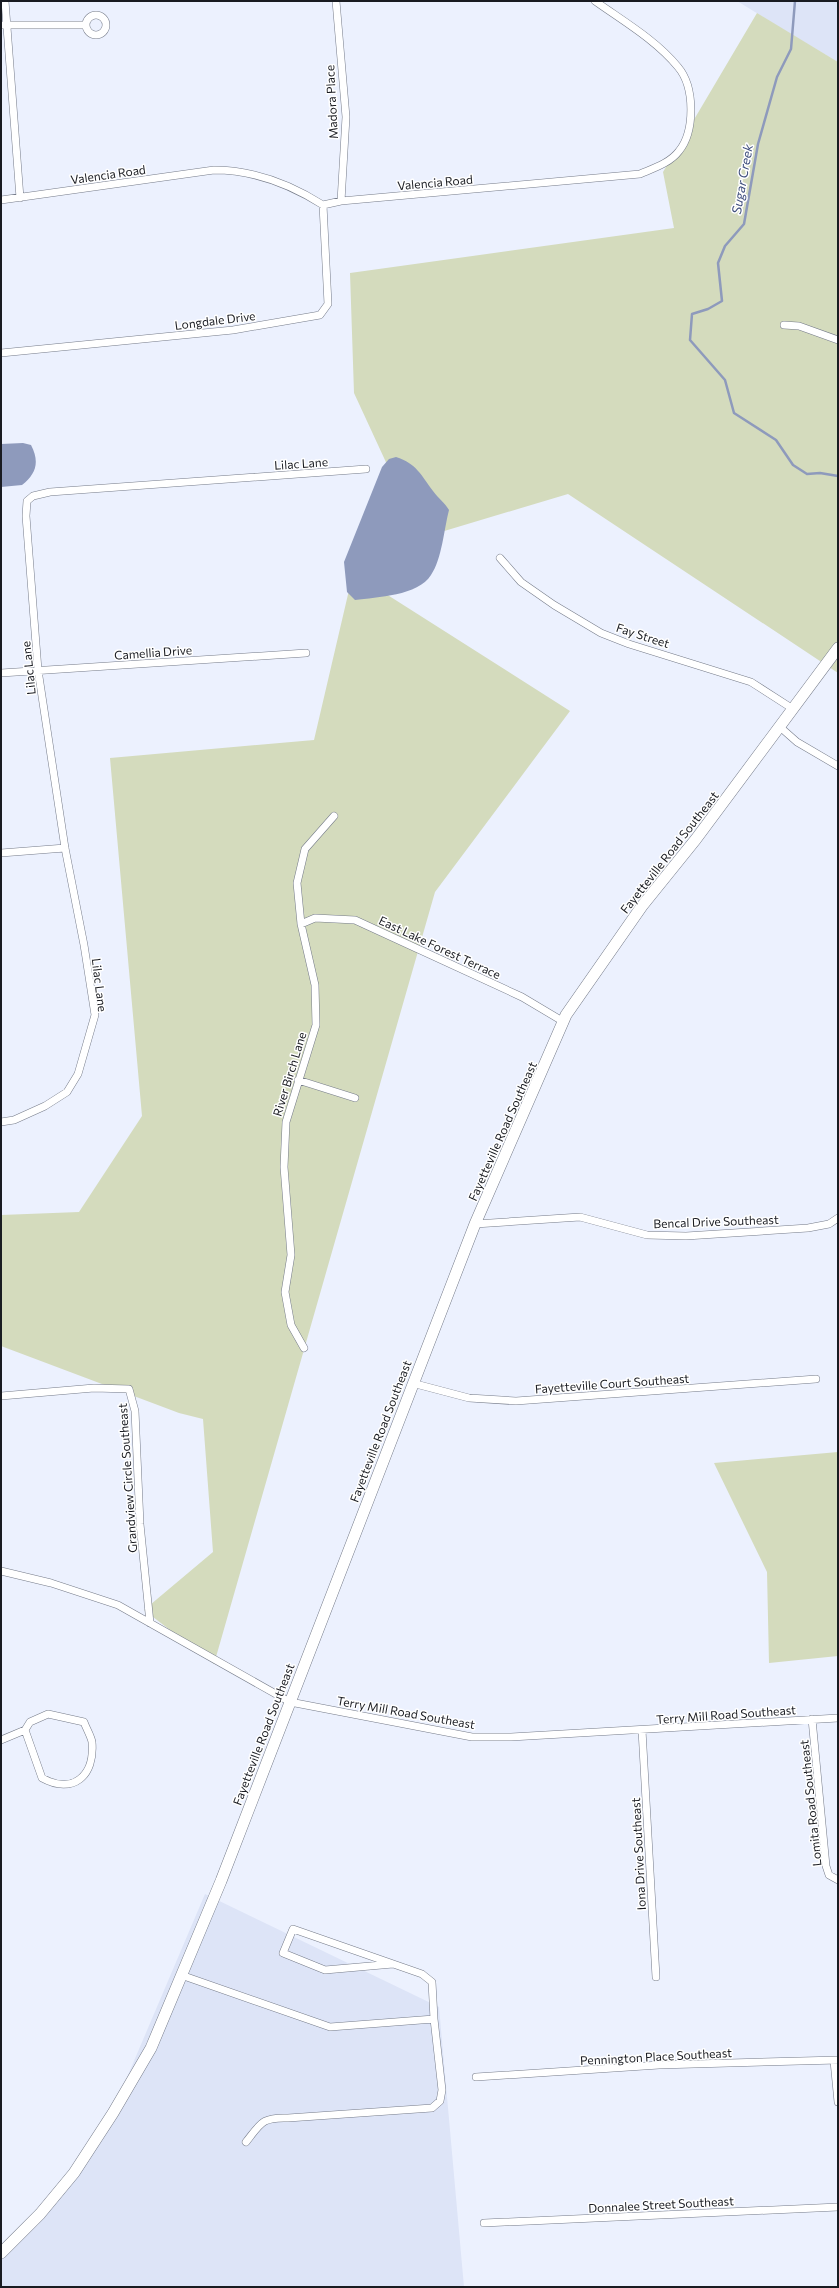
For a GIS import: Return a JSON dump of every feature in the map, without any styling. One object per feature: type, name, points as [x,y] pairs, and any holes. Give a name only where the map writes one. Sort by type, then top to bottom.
[{"type":"street","points":[[5,1],[4,25],[20,198]]},
{"type":"street","name":"Madora Place","points":[[336,1],[346,117],[341,201]]},
{"type":"street","name":"Valencia Road","points":[[1,200],[214,170],[236,170],[256,174],[299,191],[323,205],[341,201],[640,174],[662,165],[679,151],[686,138],[690,108],[686,81],[679,68],[659,48],[595,1]]},
{"type":"street","points":[[4,25],[86,24]]},
{"type":"street","name":"Longdale Drive","points":[[1,353],[233,330],[320,315],[328,304],[323,205]]},
{"type":"street","points":[[784,325],[799,326],[838,340]]},
{"type":"street","name":"Lilac Lane","points":[[1,1122],[14,1120],[45,1106],[67,1092],[78,1074],[95,1015],[65,848],[38,670],[26,516],[27,500],[33,496],[50,492],[366,469]]},
{"type":"street","name":"Fay Street","points":[[500,558],[521,582],[554,605],[601,633],[629,644],[751,682],[793,709]]},
{"type":"street","name":"Fayetteville Road Southeast","points":[[1,2253],[40,2214],[78,2167],[151,2048],[221,1881],[412,1383],[475,1224],[564,1022],[591,978],[642,906],[696,839],[838,648]]},
{"type":"street","name":"Camellia Drive","points":[[1,673],[306,653]]},
{"type":"street","points":[[780,728],[796,742],[838,766]]},
{"type":"street","name":"River Birch Lane","points":[[304,1348],[291,1325],[284,1292],[291,1256],[284,1167],[286,1122],[316,1025],[315,986],[301,924],[297,883],[304,849],[334,816]]},
{"type":"street","points":[[1,853],[65,848]]},
{"type":"street","name":"East Lake Forest Terrace","points":[[301,924],[315,918],[355,920],[522,997],[564,1022]]},
{"type":"street","points":[[298,1080],[355,1098]]},
{"type":"street","name":"Bencal Drive Southeast","points":[[475,1224],[580,1217],[647,1235],[686,1236],[808,1228],[829,1224],[838,1218]]},
{"type":"street","name":"Fayetteville Court Southeast","points":[[412,1383],[469,1398],[516,1401],[816,1379]]},
{"type":"street","name":"Grandview Circle Southeast","points":[[1,1396],[94,1388],[129,1389],[135,1411],[140,1524],[150,1623]]},
{"type":"street","name":"Terry Mill Road Southeast","points":[[1,1571],[51,1583],[118,1605],[290,1702],[472,1737],[511,1737],[838,1718]]},
{"type":"street","points":[[1,1740],[25,1730],[30,1722],[48,1714],[84,1722],[92,1741],[92,1757],[84,1777],[71,1786],[51,1783],[42,1778],[25,1730]]},
{"type":"street","name":"Lomita Road Southeast","points":[[812,1719],[826,1866],[829,1875],[838,1880]]},
{"type":"street","name":"Iona Drive Southeast","points":[[642,1730],[656,1977]]},
{"type":"street","points":[[246,2142],[260,2124],[270,2117],[288,2118],[432,2108],[440,2101],[442,2090],[434,2019],[432,1982],[422,1974],[293,1929],[283,1953],[325,1970],[393,1964]]},
{"type":"street","points":[[181,1975],[330,2028],[434,2019]]},
{"type":"street","points":[[836,2060],[838,2102]]},
{"type":"street","name":"Pennington Place Southeast","points":[[476,2077],[659,2065],[836,2060]]},
{"type":"street","name":"Donnalee Street Southeast","points":[[484,2223],[838,2208]]},
{"type":"shaded area","points":[[737,1],[838,1],[838,62],[789,33]]},
{"type":"shaded area","points":[[205,1894],[439,2007],[464,2287],[1,2287],[1,2254],[38,2225],[111,2115]]},
{"type":"green space","points":[[757,13],[838,62],[838,673],[568,494],[421,538],[354,393],[350,273],[674,228],[663,172]]},
{"type":"green space","points":[[353,573],[570,711],[435,892],[214,1664],[144,1610],[213,1552],[203,1419],[179,1413],[1,1346],[1,1215],[79,1212],[142,1116],[110,758],[314,740]]},
{"type":"green space","points":[[838,1452],[838,1656],[769,1663],[767,1572],[714,1463]]},
{"type":"water","points":[[23,443],[31,445],[34,451],[36,462],[31,476],[22,485],[1,487],[1,444]]},
{"type":"water","points":[[396,457],[409,463],[422,475],[435,494],[449,510],[438,561],[431,575],[425,582],[417,587],[396,594],[355,600],[347,592],[344,562],[382,467],[389,459]]},
{"type":"waterway","name":"Sugar Creek","points":[[795,1],[791,49],[777,77],[758,144],[744,224],[725,246],[718,263],[722,301],[708,309],[692,314],[690,340],[725,380],[734,413],[776,440],[793,465],[807,474],[820,473],[838,476]]}]
